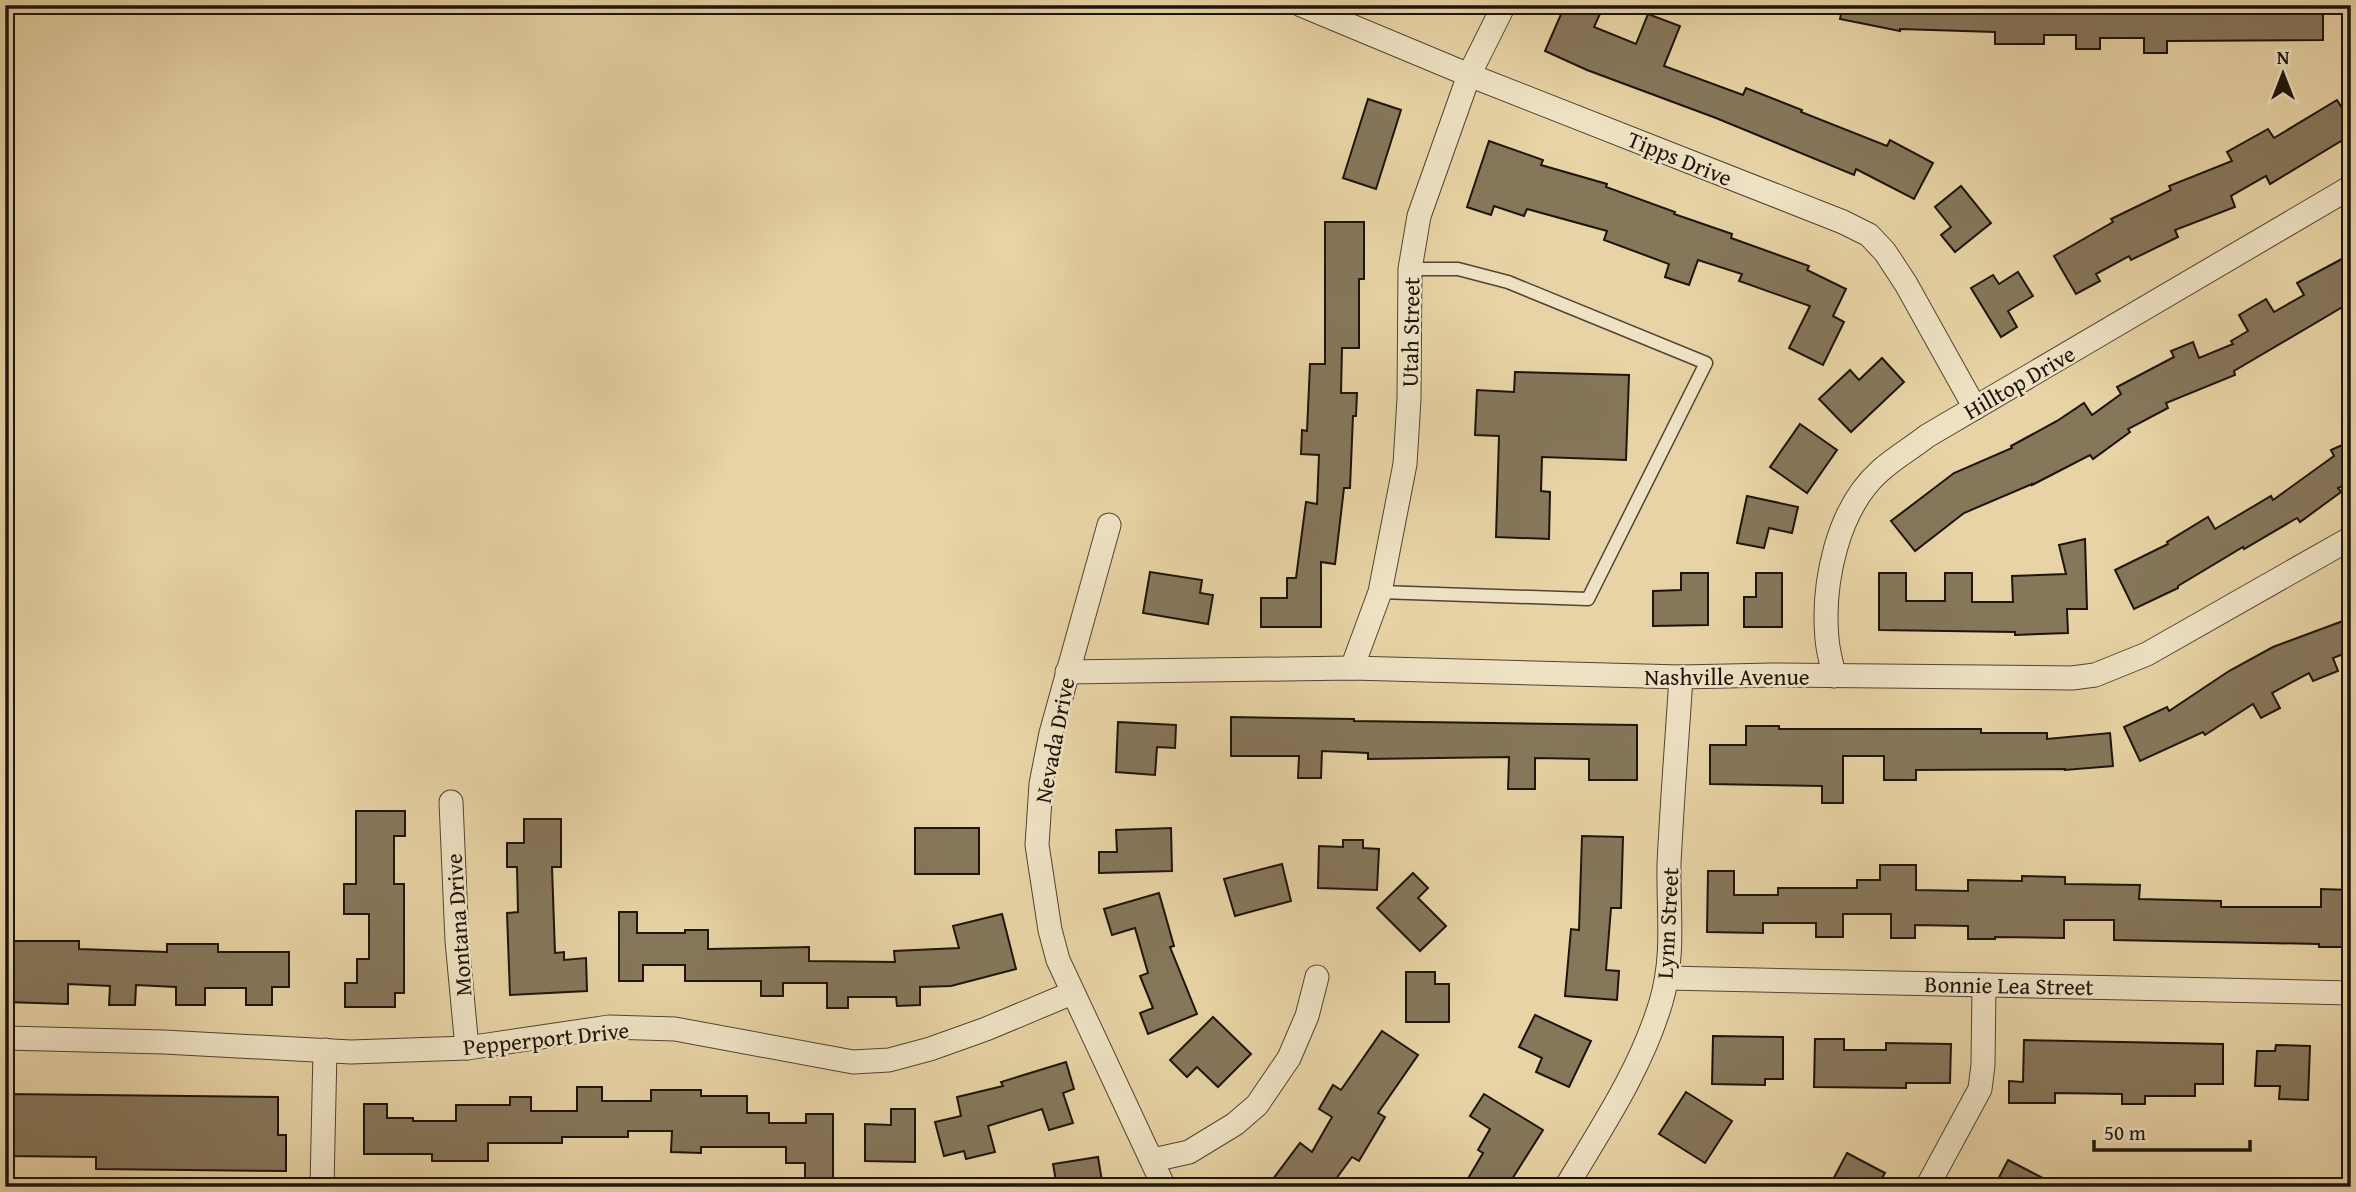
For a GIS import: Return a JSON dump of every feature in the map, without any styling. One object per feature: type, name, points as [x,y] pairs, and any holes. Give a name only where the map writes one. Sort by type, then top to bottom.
[{"type":"street","name":"Tipps Drive","points":[[1301,5],[1469,75],[1843,222],[1869,235],[1885,252],[1906,284],[1975,408]]},
{"type":"street","name":"Utah Street","points":[[1352,668],[1380,593],[1405,464],[1409,399],[1410,269],[1419,216],[1469,75],[1504,5]]},
{"type":"street","name":"Hilltop Drive","points":[[1834,676],[1827,641],[1826,611],[1832,558],[1843,527],[1858,499],[1878,472],[1927,436],[2351,187]]},
{"type":"street","name":"Nevada Drive","points":[[1109,525],[1051,733],[1041,784],[1037,845],[1050,930],[1058,960],[1164,1187]]},
{"type":"street","name":"Nashville Avenue","points":[[1068,672],[1352,668],[1681,677],[2095,676],[2147,654],[2351,538]]},
{"type":"street","name":"Lynn Street","points":[[1566,1187],[1632,1077],[1661,1003],[1667,978],[1671,930],[1669,867],[1681,677]]},
{"type":"street","name":"Montana Drive","points":[[451,802],[457,942],[467,1048]]},
{"type":"street","points":[[1153,1160],[1189,1152],[1235,1124],[1257,1105],[1289,1058],[1307,1016],[1317,977]]},
{"type":"street","name":"Bonnie Lea Street","points":[[1667,978],[2351,993]]},
{"type":"street","points":[[1927,1187],[1980,1089],[1984,985]]},
{"type":"street","name":"Pepperport Drive","points":[[5,1038],[164,1042],[351,1052],[467,1048],[609,1027],[675,1029],[853,1062],[889,1060],[930,1049],[1072,993]]},
{"type":"street","points":[[322,1187],[325,1050]]},
{"type":"lane","points":[[1380,593],[1588,599],[1706,363],[1508,282],[1458,269],[1410,269]]},
{"type":"building","points":[[1565,5],[1604,5],[1594,27],[1636,44],[1648,14],[1680,26],[1664,66],[1743,95],[1746,88],[1887,146],[1890,140],[1933,163],[1914,199],[1856,169],[1854,175],[1716,118],[1587,70],[1545,51]]},
{"type":"building","points":[[1843,5],[2323,5],[2323,40],[2167,41],[2167,53],[2144,53],[2144,38],[2100,38],[2100,49],[2076,49],[2076,35],[2044,35],[2044,44],[1995,44],[1995,32],[1900,31],[1840,19]]},
{"type":"building","points":[[1368,99],[1401,110],[1376,189],[1343,178]]},
{"type":"building","points":[[2337,100],[2351,122],[2351,135],[2270,184],[2266,176],[2231,196],[2235,207],[2175,230],[2178,237],[2131,260],[2129,256],[2096,274],[2100,281],[2076,294],[2054,256],[2113,222],[2111,219],[2171,190],[2169,186],[2232,161],[2227,152],[2268,129],[2274,138]]},
{"type":"building","points":[[1489,141],[1543,160],[1541,165],[1607,184],[1606,187],[1732,234],[1731,238],[1809,266],[1807,270],[1846,289],[1833,316],[1844,322],[1823,365],[1789,348],[1810,306],[1739,281],[1742,274],[1698,260],[1689,285],[1665,277],[1669,264],[1604,240],[1607,231],[1527,209],[1524,216],[1494,206],[1491,215],[1467,207]]},
{"type":"building","points":[[1961,186],[1991,223],[1955,252],[1941,235],[1951,227],[1935,207]]},
{"type":"building","points":[[1325,222],[1364,222],[1364,279],[1359,279],[1359,348],[1342,348],[1341,393],[1357,393],[1356,416],[1353,416],[1350,488],[1344,488],[1335,564],[1321,562],[1321,627],[1261,627],[1261,598],[1287,598],[1287,578],[1296,578],[1306,502],[1317,504],[1319,455],[1301,454],[1302,430],[1307,431],[1310,364],[1325,364]]},
{"type":"building","points":[[2351,254],[2351,302],[2234,371],[2235,375],[2166,403],[2168,408],[2128,429],[2130,432],[2093,459],[2090,455],[2032,485],[1964,513],[1915,551],[1891,521],[1954,473],[2012,448],[2011,446],[2084,403],[2092,415],[2121,394],[2117,387],[2174,357],[2171,351],[2193,342],[2199,358],[2233,344],[2231,341],[2248,331],[2239,315],[2266,299],[2274,312],[2304,295],[2297,283]]},
{"type":"building","points":[[2018,272],[2033,296],[2008,311],[2017,327],[2001,337],[1971,288],[1993,275],[1999,284]]},
{"type":"building","points":[[1882,358],[1904,382],[1851,432],[1819,399],[1850,370],[1859,380]]},
{"type":"building","points":[[1515,372],[1629,375],[1626,460],[1542,457],[1541,491],[1550,492],[1549,539],[1496,537],[1499,436],[1475,435],[1477,390],[1514,392]]},
{"type":"building","points":[[1800,424],[1837,450],[1807,493],[1770,467]]},
{"type":"building","points":[[2351,441],[2351,495],[2346,484],[2338,488],[2341,492],[2300,522],[2297,518],[2244,549],[2243,547],[2178,588],[2134,609],[2115,570],[2168,544],[2167,542],[2208,517],[2215,529],[2271,496],[2273,500],[2334,456],[2331,450]]},
{"type":"building","points":[[1747,496],[1798,507],[1792,533],[1769,528],[1764,548],[1737,543]]},
{"type":"building","points":[[2085,539],[2087,609],[2067,609],[2068,633],[2015,635],[2015,632],[1879,630],[1879,573],[1906,573],[1906,601],[1945,601],[1945,573],[1972,573],[1972,602],[2013,602],[2012,576],[2066,574],[2059,545]]},
{"type":"building","points":[[1150,572],[1202,580],[1200,593],[1213,595],[1208,624],[1143,613]]},
{"type":"building","points":[[1681,573],[1708,573],[1708,625],[1653,626],[1653,591],[1681,590]]},
{"type":"building","points":[[1756,573],[1782,573],[1782,627],[1744,627],[1744,597],[1756,597]]},
{"type":"building","points":[[2351,618],[2351,651],[2333,658],[2338,671],[2313,681],[2309,673],[2272,693],[2280,708],[2261,718],[2253,704],[2205,735],[2203,732],[2140,761],[2124,727],[2167,707],[2169,711],[2229,671],[2273,647]]},
{"type":"building","points":[[1231,717],[1637,725],[1637,780],[1589,780],[1589,759],[1535,758],[1535,789],[1508,789],[1509,757],[1368,759],[1368,753],[1322,751],[1321,778],[1298,778],[1299,756],[1231,756]]},
{"type":"building","points":[[1118,722],[1176,725],[1175,748],[1157,747],[1155,775],[1116,772]]},
{"type":"building","points":[[1746,726],[1779,726],[1779,729],[1981,729],[1981,733],[2047,733],[2047,739],[2110,733],[2113,766],[2065,770],[1916,770],[1916,780],[1884,780],[1884,756],[1843,756],[1843,803],[1822,803],[1822,786],[1710,784],[1710,745],[1746,745]]},
{"type":"building","points":[[356,811],[405,811],[405,836],[394,836],[394,884],[404,884],[404,993],[395,993],[395,1007],[345,1007],[345,983],[357,983],[357,959],[369,959],[369,914],[344,914],[344,884],[356,884]]},
{"type":"building","points":[[524,819],[561,819],[561,867],[552,867],[555,953],[564,952],[564,960],[586,958],[587,991],[510,995],[507,913],[518,912],[517,867],[507,867],[507,843],[524,843]]},
{"type":"building","points":[[915,828],[979,828],[979,874],[915,874]]},
{"type":"building","points":[[1171,828],[1172,871],[1099,873],[1099,852],[1117,852],[1116,830]]},
{"type":"building","points":[[1582,836],[1623,837],[1621,908],[1611,908],[1606,970],[1619,971],[1617,1000],[1565,996],[1571,929],[1579,930]]},
{"type":"building","points":[[1343,840],[1363,840],[1363,848],[1379,849],[1377,890],[1318,888],[1319,846],[1343,847]]},
{"type":"building","points":[[1282,864],[1291,901],[1235,916],[1224,879]]},
{"type":"building","points":[[1880,865],[1916,865],[1916,890],[1968,891],[1968,880],[2022,881],[2022,876],[2065,877],[2065,884],[2140,885],[2139,899],[2221,901],[2221,907],[2321,907],[2321,889],[2351,890],[2351,922],[2344,922],[2343,947],[2319,947],[2319,944],[2114,940],[2114,920],[2064,920],[2064,938],[1968,939],[1968,926],[1915,925],[1915,938],[1891,938],[1891,914],[1843,914],[1843,937],[1816,937],[1816,923],[1763,923],[1763,933],[1707,932],[1708,871],[1734,871],[1734,895],[1778,895],[1778,888],[1857,888],[1857,880],[1880,880]]},
{"type":"building","points":[[1413,873],[1428,888],[1418,898],[1446,926],[1420,951],[1377,908]]},
{"type":"building","points":[[1159,893],[1174,946],[1170,947],[1197,1014],[1148,1034],[1140,1013],[1153,1008],[1140,976],[1148,973],[1135,928],[1112,935],[1104,909]]},
{"type":"building","points":[[619,912],[637,912],[637,933],[708,930],[708,949],[809,947],[809,961],[895,962],[894,951],[959,948],[953,926],[1002,914],[1016,969],[951,986],[920,987],[920,1005],[897,1006],[896,997],[848,997],[848,1008],[827,1008],[827,983],[783,983],[783,996],[761,996],[761,981],[685,981],[685,965],[643,965],[643,981],[619,981]]},
{"type":"building","points":[[5,941],[79,941],[79,949],[167,952],[167,944],[218,944],[218,952],[289,952],[289,987],[272,987],[272,1005],[246,1005],[246,988],[205,988],[205,1005],[176,1005],[176,987],[136,985],[135,1005],[109,1005],[110,986],[68,984],[68,1004],[5,1002]]},
{"type":"building","points":[[1406,972],[1435,972],[1435,984],[1449,984],[1449,1022],[1406,1022]]},
{"type":"building","points":[[1535,1015],[1591,1041],[1569,1087],[1536,1072],[1542,1058],[1519,1047]]},
{"type":"building","points":[[1213,1017],[1251,1054],[1218,1087],[1197,1067],[1187,1077],[1170,1060]]},
{"type":"building","points":[[1382,1031],[1418,1055],[1378,1113],[1385,1117],[1359,1161],[1352,1157],[1330,1187],[1267,1187],[1300,1143],[1312,1152],[1332,1117],[1319,1109],[1333,1085],[1341,1090]]},
{"type":"building","points":[[1713,1036],[1783,1037],[1783,1079],[1765,1079],[1765,1085],[1712,1084]]},
{"type":"building","points":[[1815,1039],[1844,1039],[1844,1050],[1886,1050],[1886,1043],[1951,1044],[1950,1083],[1906,1083],[1906,1088],[1814,1087]]},
{"type":"building","points":[[2024,1040],[2223,1044],[2223,1084],[2195,1084],[2195,1096],[2145,1096],[2145,1104],[2122,1104],[2122,1094],[2055,1093],[2055,1103],[2009,1103],[2009,1081],[2023,1082]]},
{"type":"building","points":[[2276,1045],[2310,1046],[2308,1100],[2279,1099],[2280,1086],[2255,1086],[2257,1051],[2275,1051]]},
{"type":"building","points":[[1066,1062],[1074,1089],[1063,1093],[1073,1123],[1049,1130],[1042,1109],[988,1126],[995,1152],[966,1159],[964,1151],[944,1156],[935,1122],[961,1116],[957,1097],[1003,1086],[1001,1082]]},
{"type":"building","points":[[577,1087],[602,1087],[602,1101],[651,1101],[651,1090],[701,1090],[701,1096],[747,1096],[747,1113],[769,1113],[769,1123],[806,1123],[806,1114],[833,1114],[833,1179],[805,1179],[805,1163],[786,1163],[786,1147],[701,1147],[701,1153],[671,1152],[672,1131],[628,1131],[628,1137],[562,1137],[562,1143],[488,1143],[488,1161],[432,1161],[432,1154],[364,1154],[364,1104],[387,1104],[387,1118],[456,1121],[456,1105],[510,1105],[510,1097],[531,1097],[531,1111],[577,1111]]},
{"type":"building","points":[[1686,1092],[1732,1121],[1705,1163],[1659,1134]]},
{"type":"building","points":[[5,1094],[278,1097],[278,1135],[286,1135],[286,1171],[96,1169],[96,1157],[5,1156]]},
{"type":"building","points":[[1484,1094],[1543,1130],[1507,1187],[1463,1187],[1483,1153],[1478,1150],[1490,1129],[1470,1116]]},
{"type":"building","points":[[891,1109],[915,1109],[915,1162],[865,1161],[865,1124],[891,1125]]},
{"type":"building","points":[[1847,1153],[1885,1173],[1877,1187],[1829,1187]]},
{"type":"building","points":[[1098,1157],[1103,1187],[1057,1187],[1053,1164]]},
{"type":"building","points":[[2008,1160],[2060,1187],[1994,1187]]}]
